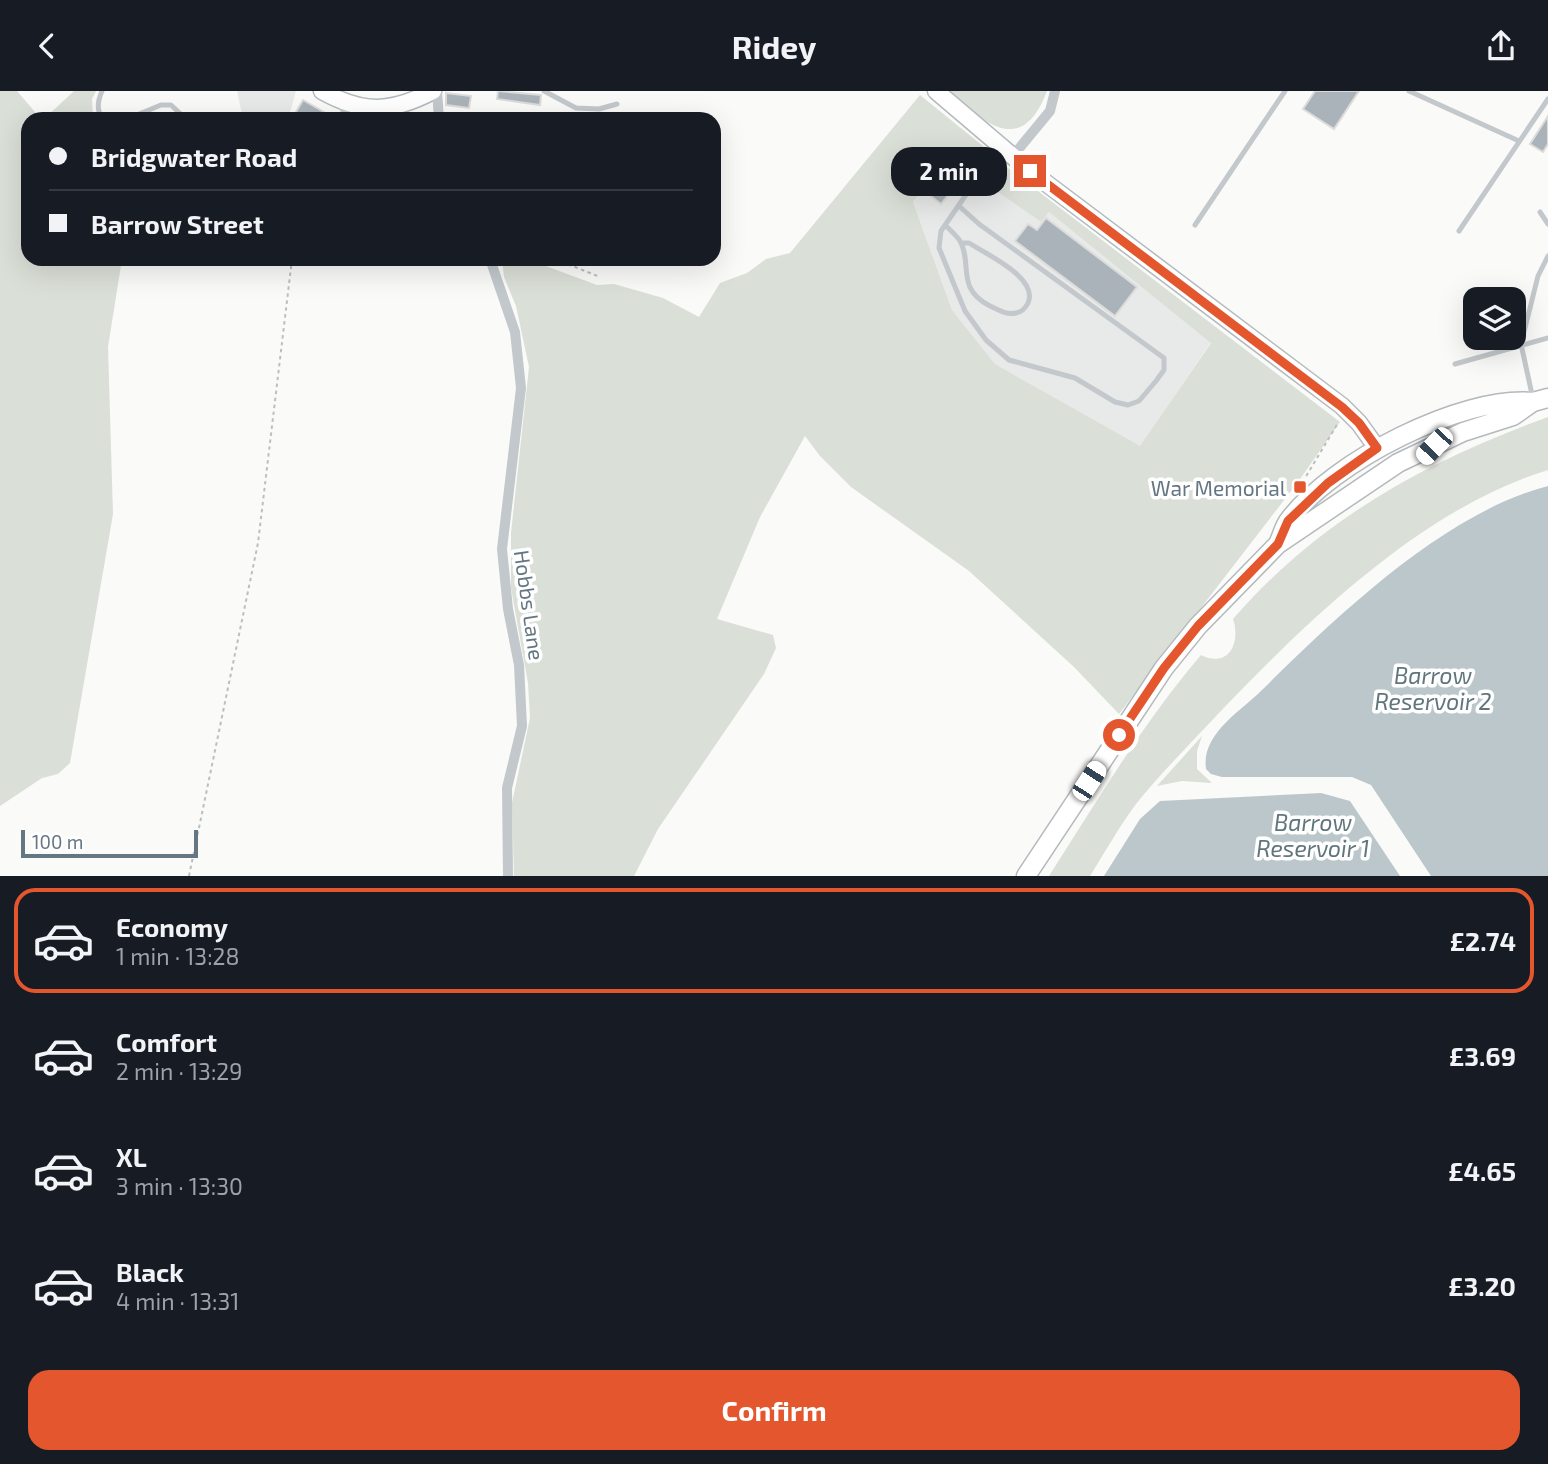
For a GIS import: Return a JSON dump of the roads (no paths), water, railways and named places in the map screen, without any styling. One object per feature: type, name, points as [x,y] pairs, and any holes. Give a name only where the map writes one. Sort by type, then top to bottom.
[{"type":"highway","points":[[1278,544],[1288,521],[1310,499],[1377,448],[1466,413],[1511,400],[1541,400]]},
{"type":"highway","points":[[1377,448],[1385,456],[1395,457],[1434,446],[1513,416],[1541,400]]},
{"type":"highway","points":[[1299,533],[1372,478],[1434,446]]},
{"type":"highway","points":[[1026,876],[1164,668],[1213,610],[1278,544],[1316,526],[1375,485],[1420,460],[1434,446]]},
{"type":"highway","points":[[1372,478],[1377,448]]},
{"type":"main road","points":[[322,91],[346,111],[377,109],[408,102],[435,91]]},
{"type":"main road","points":[[936,91],[1005,152],[1347,410],[1377,448]]},
{"type":"street","points":[[435,91],[438,112]]},
{"type":"street","points":[[1005,152],[1051,111],[1055,91]]},
{"type":"street","name":"Hobbs Lane","points":[[492,266],[515,332],[521,388],[502,548],[506,597],[519,665],[523,726],[507,787],[508,876]]},
{"type":"lane","points":[[99,112],[102,91]]},
{"type":"lane","points":[[544,91],[576,108],[598,109],[617,104]]},
{"type":"lane","points":[[1195,225],[1285,91]]},
{"type":"lane","points":[[1409,91],[1519,141]]},
{"type":"lane","points":[[1459,231],[1548,99]]},
{"type":"lane","points":[[144,112],[160,105],[171,105],[178,112]]},
{"type":"lane","points":[[959,206],[979,224],[1164,358],[1164,370],[1139,401],[1128,405],[1115,402],[1075,378],[1009,360],[985,340],[960,300],[939,248],[945,225],[959,206],[1005,152]]},
{"type":"lane","points":[[1540,212],[1548,225]]},
{"type":"lane","points":[[945,225],[961,243],[966,277],[981,301],[1013,314],[1024,310],[1030,300],[1028,285],[1018,274],[969,243],[961,243]]},
{"type":"lane","points":[[1526,324],[1538,276],[1548,256]]},
{"type":"lane","points":[[1526,343],[1548,338]]},
{"type":"lane","points":[[1455,364],[1501,350]]},
{"type":"lane","points":[[1523,350],[1541,400]]},
{"type":"water","name":"Barrow Reservoir 2","points":[[1548,486],[1548,876],[1431,876],[1371,785],[1352,777],[1222,777],[1211,774],[1206,769],[1206,756],[1210,745],[1224,725],[1394,570],[1470,519],[1509,499]]},
{"type":"water","name":"Barrow Reservoir 1","points":[[1321,793],[1350,801],[1400,876],[1104,876],[1140,819],[1160,801]]},
{"type":"place","name":"War Memorial","points":[[1300,487]]}]
